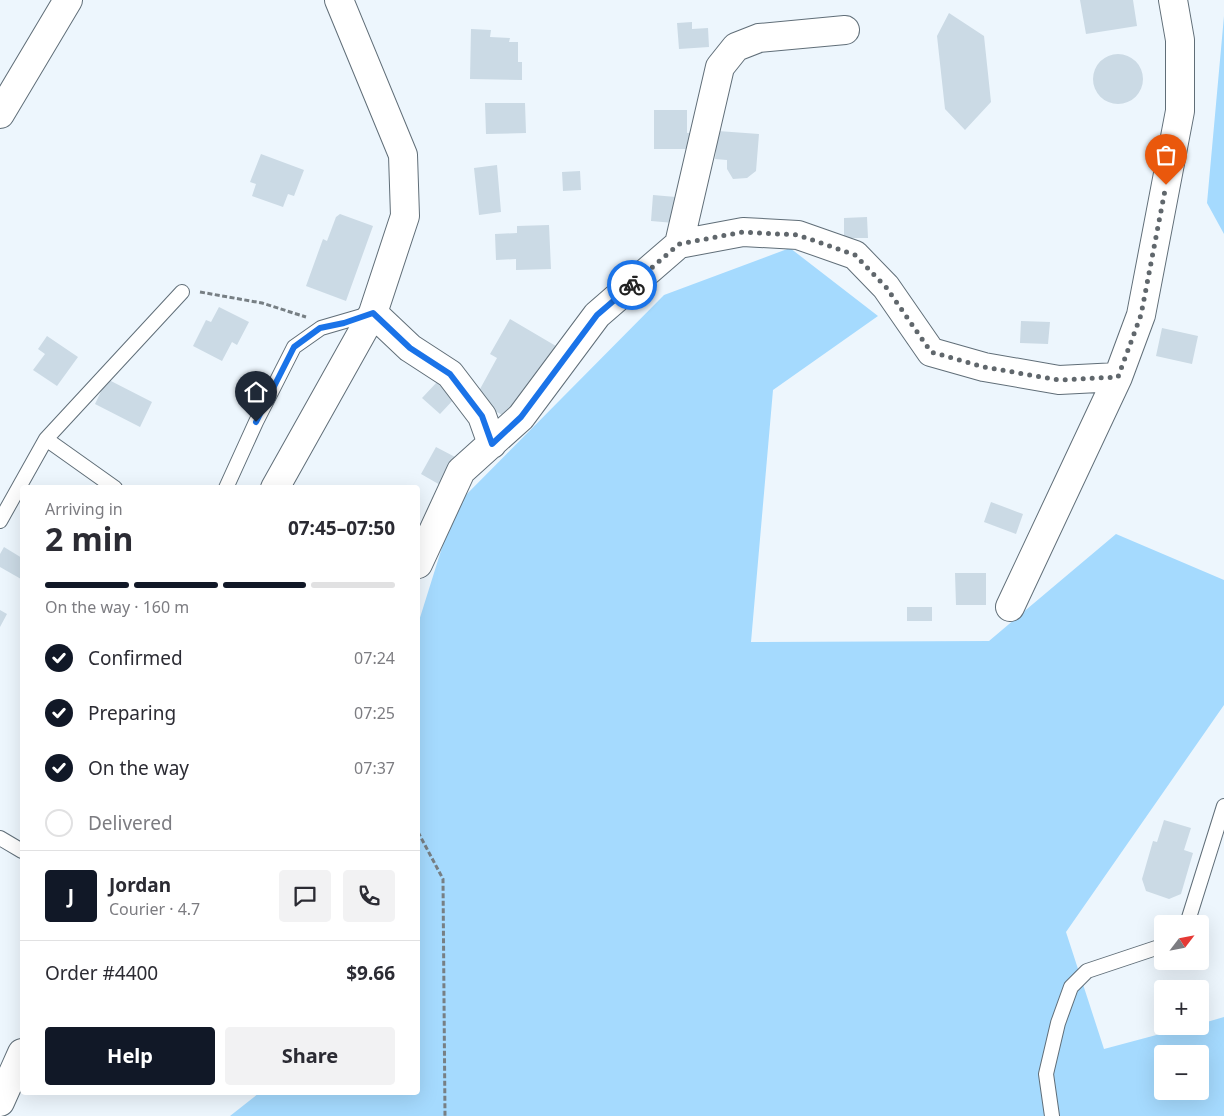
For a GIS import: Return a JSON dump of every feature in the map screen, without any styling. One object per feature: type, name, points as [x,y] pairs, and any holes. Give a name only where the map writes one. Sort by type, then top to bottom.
[{"type":"street","points":[[0,114],[68,0]]},
{"type":"street","points":[[277,485],[373,313],[405,216],[403,155],[339,0]]},
{"type":"street","points":[[1010,607],[1118,377],[1141,315],[1180,111],[1180,40],[1173,0]]},
{"type":"street","points":[[679,244],[720,67],[736,47],[760,38],[845,30]]},
{"type":"street","points":[[420,560],[461,471],[521,417],[597,315],[679,244],[743,232],[798,235],[855,255],[886,287],[931,352],[984,367],[1059,380],[1118,377]]},
{"type":"street","points":[[373,313],[410,348],[450,374],[482,416],[492,444]]},
{"type":"street","points":[[0,1102],[20,1058]]},
{"type":"lane","points":[[20,485],[46,439],[182,292]]},
{"type":"lane","points":[[227,485],[256,422],[294,347],[320,328],[344,323],[373,313]]},
{"type":"lane","points":[[46,439],[111,485]]},
{"type":"lane","points":[[0,521],[20,485]]},
{"type":"lane","points":[[1190,915],[1224,806]]},
{"type":"lane","points":[[0,838],[20,850]]},
{"type":"lane","points":[[1052,1116],[1046,1074],[1058,1023],[1071,987],[1086,971],[1154,949]]},
{"type":"path","points":[[182,292],[191,290],[262,303],[302,315],[320,328]]},
{"type":"path","points":[[420,836],[443,879],[446,1116]]},
{"type":"shaded area","points":[[1224,16],[1224,234],[1207,203]]},
{"type":"shaded area","points":[[790,248],[878,316],[773,390],[751,642],[989,641],[1116,534],[1224,580],[1224,705],[1066,932],[1104,1049],[1156,1035],[1209,1035],[1209,1021],[1224,1017],[1224,1116],[230,1116],[256,1095],[420,1095],[420,618],[455,506],[664,295]]},
{"type":"building","points":[[1080,0],[1133,0],[1137,26],[1086,34]]},
{"type":"building","points":[[949,13],[984,36],[991,102],[965,130],[945,109],[937,36]]},
{"type":"building","points":[[692,22],[692,29],[708,28],[709,47],[679,49],[677,23]]},
{"type":"building","points":[[471,29],[491,30],[490,37],[510,38],[509,42],[518,42],[518,62],[522,62],[522,80],[470,79]]},
{"type":"building","points":[[1118,54],[1127,56],[1138,65],[1143,79],[1141,88],[1132,99],[1118,104],[1109,102],[1098,93],[1093,79],[1095,70],[1104,59]]},
{"type":"building","points":[[485,103],[525,103],[526,133],[486,134]]},
{"type":"building","points":[[654,110],[687,110],[687,133],[696,133],[696,149],[654,149]]},
{"type":"building","points":[[718,131],[759,134],[756,171],[747,178],[733,179],[727,169],[727,160],[715,159]]},
{"type":"building","points":[[261,154],[304,170],[294,196],[288,194],[283,207],[252,196],[256,184],[250,182]]},
{"type":"building","points":[[497,165],[501,212],[479,215],[474,168]]},
{"type":"building","points":[[580,171],[581,190],[563,191],[562,172]]},
{"type":"building","points":[[653,195],[676,197],[674,223],[651,221]]},
{"type":"building","points":[[340,214],[373,226],[346,301],[306,286],[323,239],[327,241],[336,217]]},
{"type":"building","points":[[867,217],[868,238],[844,238],[844,218]]},
{"type":"building","points":[[549,225],[551,269],[516,270],[516,259],[496,260],[495,234],[517,233],[517,226]]},
{"type":"building","points":[[219,307],[249,322],[237,345],[232,342],[222,361],[193,346],[206,320],[211,322]]},
{"type":"building","points":[[510,319],[561,349],[512,420],[474,400],[497,358],[490,354]]},
{"type":"building","points":[[1021,321],[1050,322],[1048,344],[1020,343]]},
{"type":"building","points":[[1162,328],[1198,336],[1192,364],[1156,356]]},
{"type":"building","points":[[47,336],[78,357],[57,386],[33,370],[45,354],[38,349]]},
{"type":"building","points":[[107,379],[152,402],[140,427],[95,404]]},
{"type":"building","points":[[438,381],[455,398],[440,414],[422,398]]},
{"type":"building","points":[[436,447],[457,458],[442,486],[421,474]]},
{"type":"building","points":[[991,502],[1023,514],[1016,534],[984,522]]},
{"type":"building","points":[[4,547],[20,557],[20,578],[0,567],[0,554]]},
{"type":"building","points":[[955,573],[986,573],[986,605],[956,605]]},
{"type":"building","points":[[907,607],[932,607],[932,621],[907,621]]},
{"type":"building","points":[[0,610],[7,614],[0,627]]},
{"type":"building","points":[[1164,820],[1191,828],[1184,850],[1193,853],[1181,894],[1169,899],[1146,891],[1142,879],[1153,841],[1157,842]]},
{"type":"way so far","points":[[632,285],[679,244],[743,232],[798,235],[855,255],[886,287],[931,352],[984,367],[1059,380],[1118,377],[1141,315],[1166,185]]},
{"type":"route","points":[[256,422],[294,347],[320,328],[344,323],[373,313],[410,348],[450,374],[482,416],[492,444],[521,417],[597,315],[632,285]]}]
